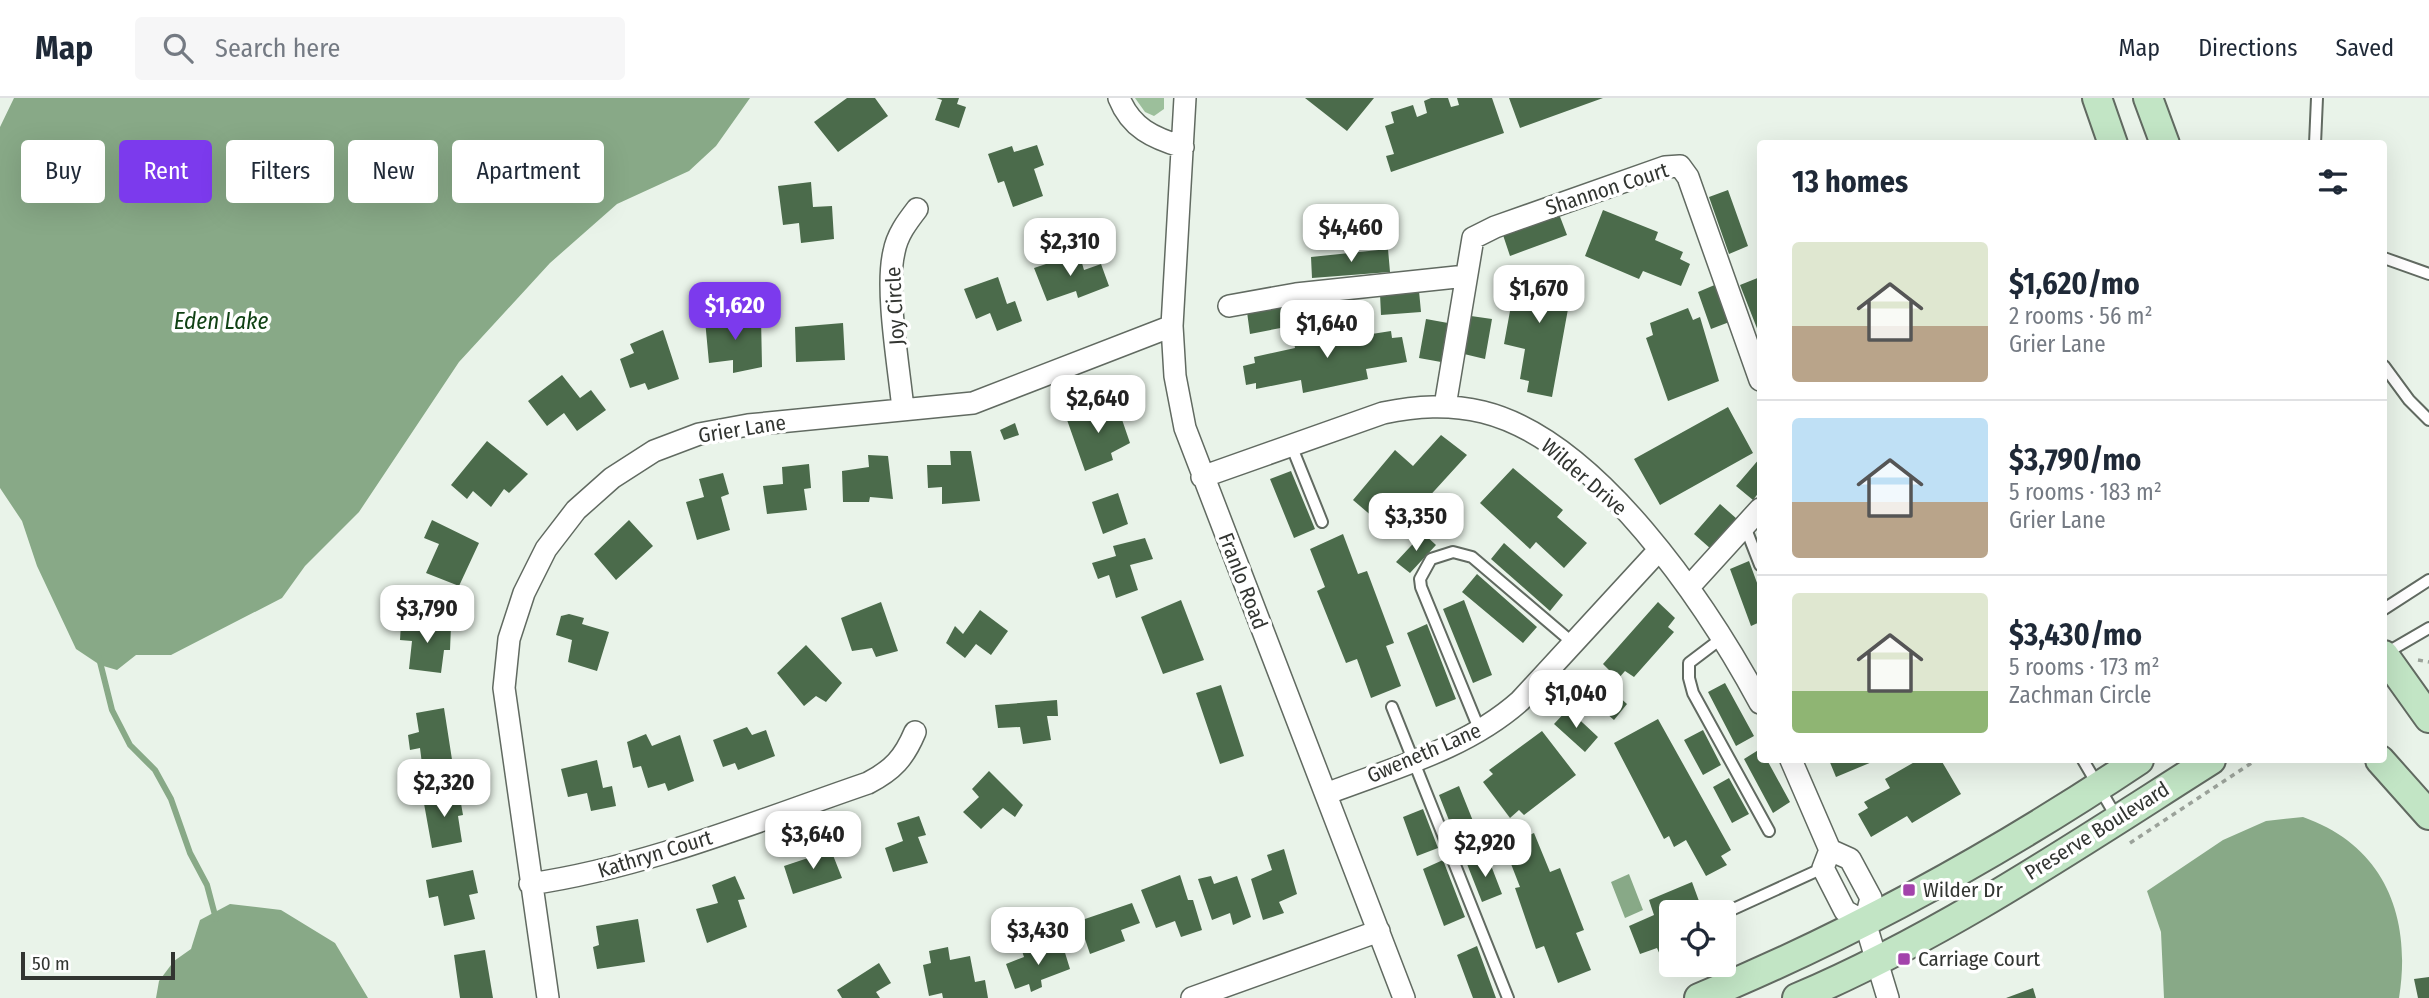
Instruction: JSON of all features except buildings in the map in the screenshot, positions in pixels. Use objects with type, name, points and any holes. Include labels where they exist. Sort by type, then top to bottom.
[{"type":"street","points":[[1119,98],[1132,123],[1157,139],[1183,147]]},
{"type":"street","name":"Franlo Road","points":[[1185,98],[1172,326],[1175,376],[1185,428],[1404,998]]},
{"type":"street","points":[[2097,98],[2112,140]]},
{"type":"street","points":[[2148,98],[2164,140]]},
{"type":"street","name":"Shannon Court","points":[[1445,406],[1474,239],[1495,227],[1665,167],[1680,166],[1688,177],[1757,372]]},
{"type":"street","name":"Joy Circle","points":[[903,409],[891,273],[894,251],[903,228],[917,209]]},
{"type":"street","points":[[1229,306],[1296,294],[1466,276]]},
{"type":"street","name":"Grier Lane","points":[[548,998],[504,688],[509,639],[524,593],[547,550],[576,510],[612,478],[654,452],[699,434],[748,425],[973,403],[1172,326]]},
{"type":"street","name":"Wilder Drive","points":[[1202,477],[1382,413],[1414,407],[1445,406],[1484,412],[1549,442],[1609,495],[1689,587],[1757,698]]},
{"type":"street","points":[[1689,587],[1746,529],[1757,513]]},
{"type":"street","name":"Gweneth Lane","points":[[1326,794],[1461,742],[1480,731],[1520,701],[1659,550]]},
{"type":"street","points":[[2387,659],[2429,718]]},
{"type":"street","name":"Kathryn Court","points":[[530,884],[579,877],[632,863],[868,783],[889,772],[905,755],[915,732]]},
{"type":"street","points":[[1795,763],[1845,911],[1865,922]]},
{"type":"street","name":"Preserve Boulevard","points":[[1699,998],[1920,894],[2134,763]]},
{"type":"street","name":"Preserve Boulevard","points":[[1797,998],[1877,962],[2118,819],[2206,763]]},
{"type":"street","points":[[2383,763],[2429,815]]},
{"type":"street","points":[[1826,859],[1850,859],[1871,898],[1865,922],[1888,998]]},
{"type":"street","points":[[1192,998],[1379,931]]},
{"type":"lane","points":[[2315,140],[2317,98]]},
{"type":"lane","points":[[2387,259],[2429,274]]},
{"type":"lane","points":[[2387,370],[2409,400],[2429,420]]},
{"type":"lane","points":[[1292,445],[1322,522]]},
{"type":"lane","points":[[1746,529],[1757,557]]},
{"type":"lane","points":[[1480,731],[1421,587],[1420,579],[1431,559],[1453,552],[1472,557],[1573,643]]},
{"type":"lane","points":[[2387,607],[2429,580]]},
{"type":"lane","points":[[2387,653],[2429,628]]},
{"type":"lane","points":[[1722,638],[1689,663],[1689,678],[1693,694],[1769,831]]},
{"type":"lane","points":[[1392,707],[1508,998]]},
{"type":"lane","points":[[2085,763],[2118,819]]},
{"type":"lane","points":[[1736,908],[1826,859]]},
{"type":"shaded area","points":[[1135,98],[1164,98],[1164,109],[1154,116],[1145,112]]},
{"type":"water","name":"Eden Lake","points":[[14,98],[750,98],[716,146],[689,171],[617,204],[550,263],[459,362],[359,512],[305,566],[282,598],[171,655],[136,655],[117,670],[100,665],[76,649],[37,566],[22,521],[0,488],[0,127]]},
{"type":"water","points":[[2303,817],[2331,830],[2354,846],[2373,866],[2387,888],[2396,913],[2401,940],[2399,998],[2164,998],[2161,932],[2147,891],[2223,840],[2266,821]]},
{"type":"water","points":[[1629,874],[1643,910],[1625,918],[1611,882]]},
{"type":"water","points":[[230,904],[281,910],[335,943],[368,998],[156,998],[159,981],[174,961],[191,949],[200,920]]},
{"type":"waterway","points":[[99,658],[112,710],[130,745],[155,770],[171,799],[190,853],[207,885],[216,919]]},
{"type":"place","name":"Wilder Dr","points":[[1909,890]]},
{"type":"place","name":"Carriage Court","points":[[1904,959]]}]
